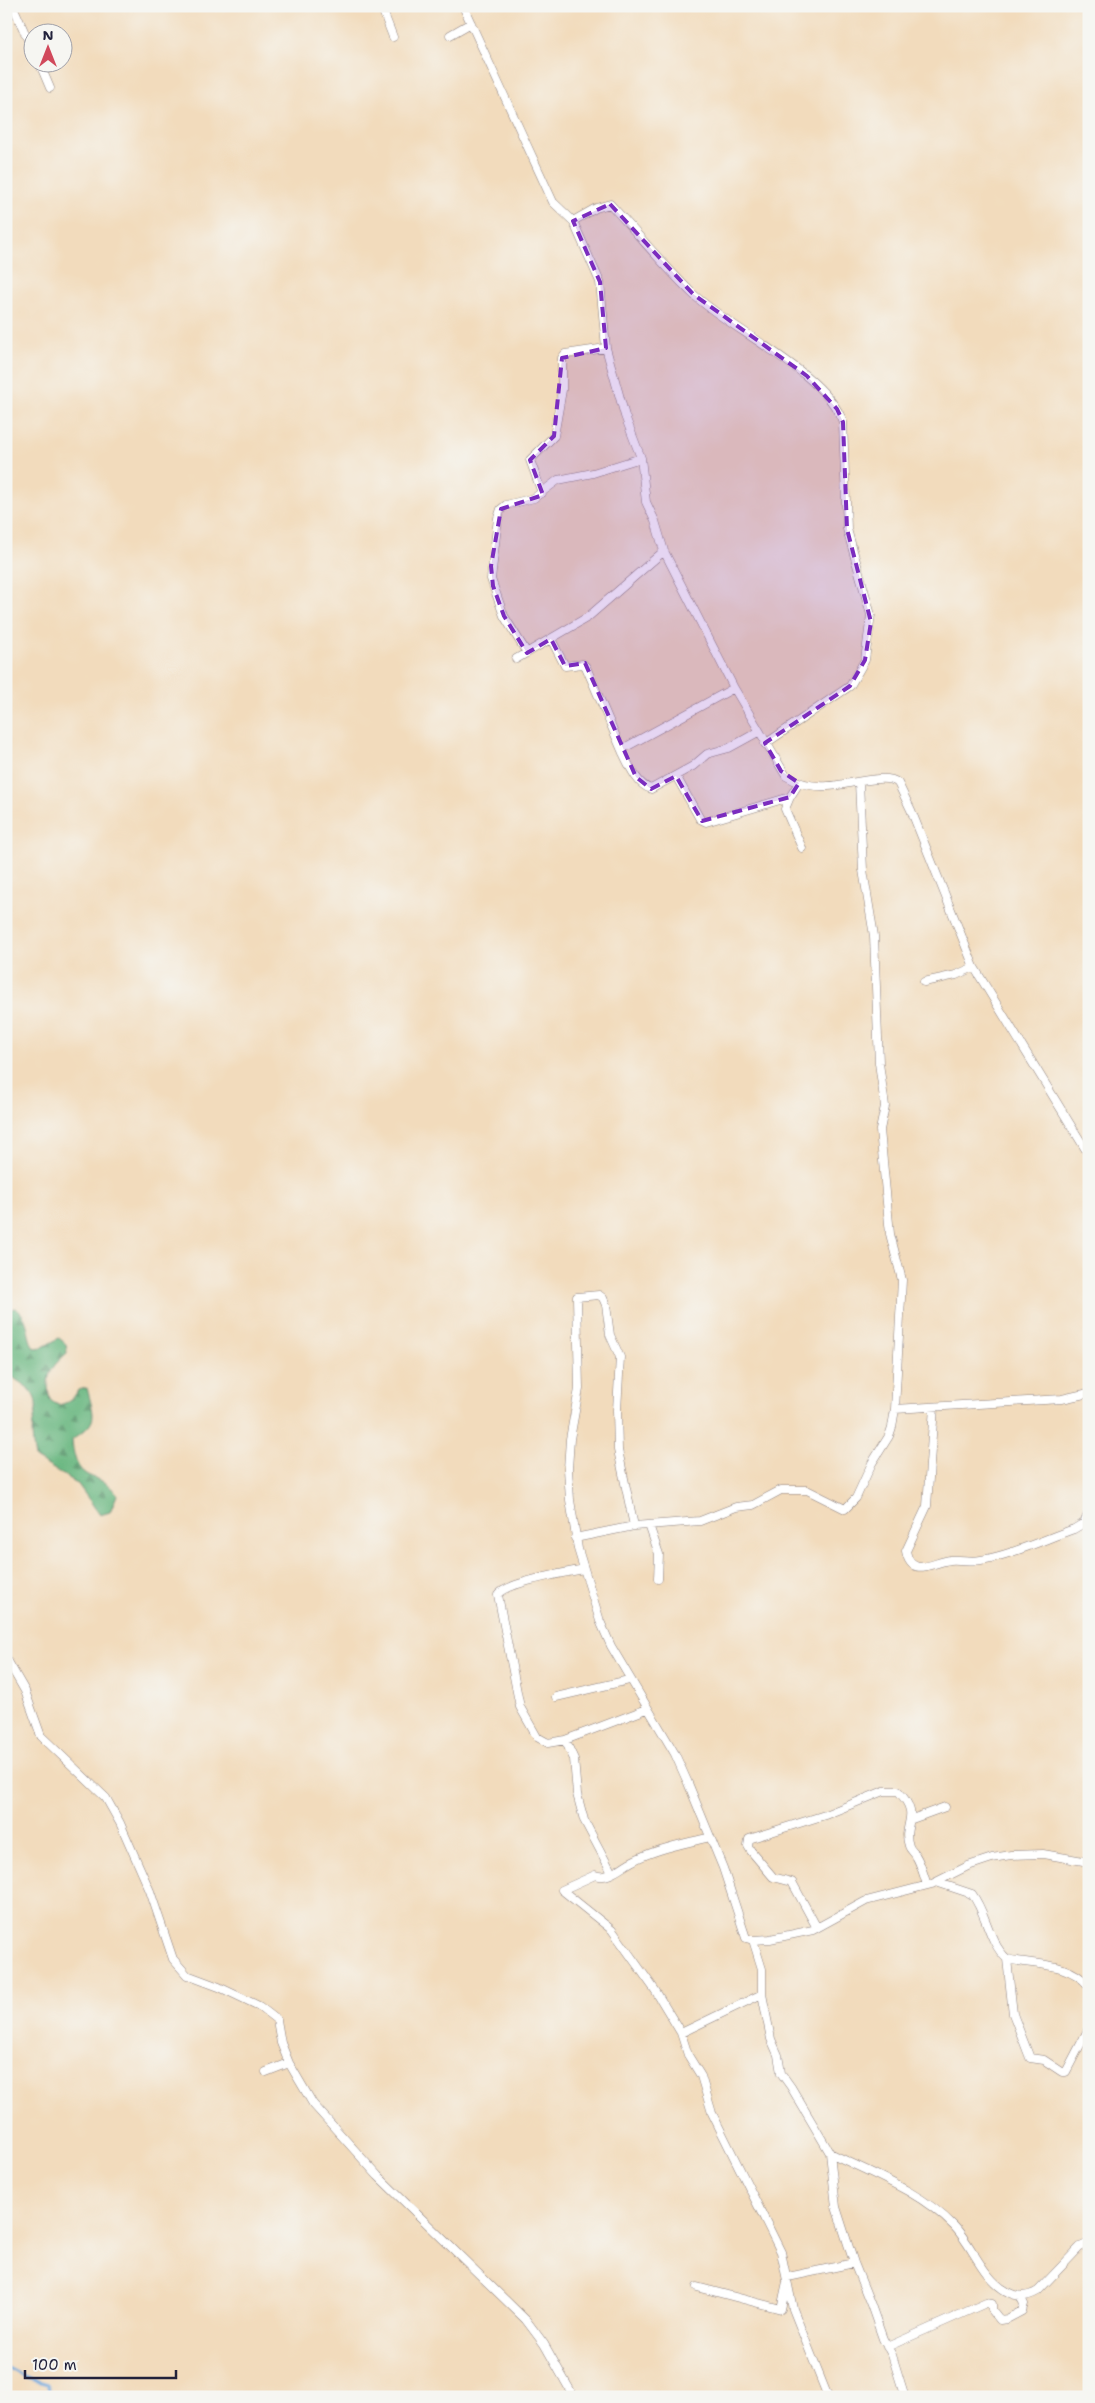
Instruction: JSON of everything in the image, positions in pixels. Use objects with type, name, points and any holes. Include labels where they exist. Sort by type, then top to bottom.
[{"type":"street","points":[[13,6],[22,26]]},
{"type":"street","points":[[380,6],[393,37]]},
{"type":"street","points":[[463,6],[553,202],[573,221],[600,282],[606,348],[625,416],[641,458],[646,502],[656,521],[664,551],[734,688],[781,771],[799,783],[828,786],[885,778],[892,779],[898,783],[911,810],[974,967],[1089,1155]]},
{"type":"street","points":[[450,35],[471,22]]},
{"type":"street","points":[[43,72],[50,88]]},
{"type":"street","points":[[573,221],[596,208],[610,204],[693,294],[807,376],[838,409],[843,422],[846,530],[871,615],[865,660],[850,686],[765,744]]},
{"type":"street","points":[[542,493],[530,460],[554,436],[562,390],[562,358],[565,354],[606,348]]},
{"type":"street","points":[[526,653],[504,616],[493,586],[491,572],[501,509],[506,505],[534,498],[558,480],[593,473],[641,458]]},
{"type":"street","points":[[516,659],[588,617],[664,551]]},
{"type":"street","points":[[551,639],[565,666],[583,664],[586,667],[623,753],[636,777],[648,788],[676,776],[693,766],[707,754],[731,747],[758,732]]},
{"type":"street","points":[[623,753],[624,748],[658,728],[685,716],[734,688]]},
{"type":"street","points":[[676,776],[700,819],[706,822],[790,797]]},
{"type":"street","points":[[575,1538],[634,1526],[712,1518],[736,1507],[753,1506],[781,1490],[807,1490],[844,1508],[856,1498],[872,1463],[889,1436],[895,1409],[902,1280],[890,1234],[880,1140],[880,1127],[885,1106],[878,1063],[874,936],[862,861],[859,782]]},
{"type":"street","points":[[799,783],[785,809],[802,848]]},
{"type":"street","points":[[924,982],[956,975],[974,967]]},
{"type":"street","points":[[634,1526],[618,1450],[620,1357],[610,1335],[606,1305],[598,1295],[587,1295],[577,1298],[579,1389],[570,1439],[568,1469],[575,1538],[600,1622],[629,1680],[675,1754],[723,1868],[746,1938],[753,1940],[770,1939],[817,1928],[866,1901],[927,1885],[968,1866],[1011,1855],[1044,1854],[1089,1862]]},
{"type":"street","points":[[895,1409],[1062,1398],[1089,1393]]},
{"type":"street","points":[[934,1407],[927,1506],[906,1551],[909,1562],[914,1566],[926,1568],[948,1560],[977,1560],[991,1557],[1074,1529],[1084,1523],[1089,1512]]},
{"type":"street","points":[[649,1525],[659,1554],[658,1579]]},
{"type":"street","points":[[584,1568],[539,1578],[502,1590],[498,1595],[520,1707],[537,1737],[548,1743],[564,1740],[647,1709]]},
{"type":"street","points":[[6,1658],[25,1691],[41,1736],[106,1798],[120,1823],[150,1891],[173,1959],[178,1967],[186,1975],[219,1987],[259,2006],[277,2020],[281,2043],[289,2062],[313,2104],[346,2144],[473,2271],[526,2320],[556,2363],[574,2397]]},
{"type":"street","points":[[556,1697],[629,1680]]},
{"type":"street","points":[[564,1740],[574,1759],[577,1794],[584,1820],[612,1874]]},
{"type":"street","points":[[817,1928],[792,1882],[773,1877],[751,1851],[748,1846],[749,1839],[825,1816],[884,1791],[898,1791],[908,1804],[912,1819],[908,1829],[909,1847],[916,1856],[927,1885]]},
{"type":"street","points":[[912,1819],[944,1807]]},
{"type":"street","points":[[710,1837],[632,1861],[612,1874],[600,1877],[595,1875],[563,1889],[562,1892],[612,1930],[660,1997],[681,2033],[688,2055],[701,2076],[712,2113],[781,2252],[788,2277],[793,2309],[828,2397]]},
{"type":"street","points":[[936,1882],[972,1894],[980,1908],[994,1943],[1007,1960],[1013,2014],[1030,2058],[1046,2061],[1062,2072],[1066,2072],[1089,2028]]},
{"type":"street","points":[[753,1940],[762,1969],[762,1994],[771,2039],[778,2055],[781,2073],[792,2087],[830,2153],[836,2207],[854,2263],[886,2347],[892,2355],[905,2397]]},
{"type":"street","points":[[1007,1960],[1063,1967],[1078,1975],[1089,1986]]},
{"type":"street","points":[[681,2033],[762,1994]]},
{"type":"street","points":[[266,2072],[289,2062]]},
{"type":"street","points":[[830,2153],[893,2182],[936,2210],[956,2228],[993,2282],[1007,2292],[1020,2296],[1031,2295],[1038,2291],[1080,2247],[1089,2243]]},
{"type":"street","points":[[788,2277],[854,2263]]},
{"type":"street","points":[[697,2287],[781,2309],[788,2277]]},
{"type":"street","points":[[886,2347],[986,2303],[992,2304],[992,2310],[1000,2320],[1007,2319],[1022,2311],[1024,2304],[1020,2296]]},
{"type":"highlighted area","points":[[610,204],[693,294],[807,376],[837,409],[843,422],[847,529],[871,622],[865,660],[850,686],[765,743],[781,771],[799,783],[790,797],[702,821],[676,776],[651,789],[636,777],[585,663],[565,666],[551,639],[527,653],[504,616],[493,586],[491,566],[501,509],[543,495],[530,460],[554,436],[562,358],[606,348],[600,282],[573,221]]},
{"type":"green space","points":[[15,1308],[26,1321],[34,1348],[43,1347],[59,1338],[66,1344],[67,1353],[52,1369],[48,1379],[50,1400],[58,1405],[65,1403],[72,1399],[78,1390],[87,1388],[93,1418],[87,1428],[72,1440],[74,1456],[83,1472],[103,1482],[117,1495],[110,1512],[100,1515],[77,1483],[35,1458],[32,1431],[36,1401],[32,1393],[6,1370],[6,1310]]},
{"type":"waterway","points":[[6,2367],[26,2378],[48,2384],[53,2397]]}]
